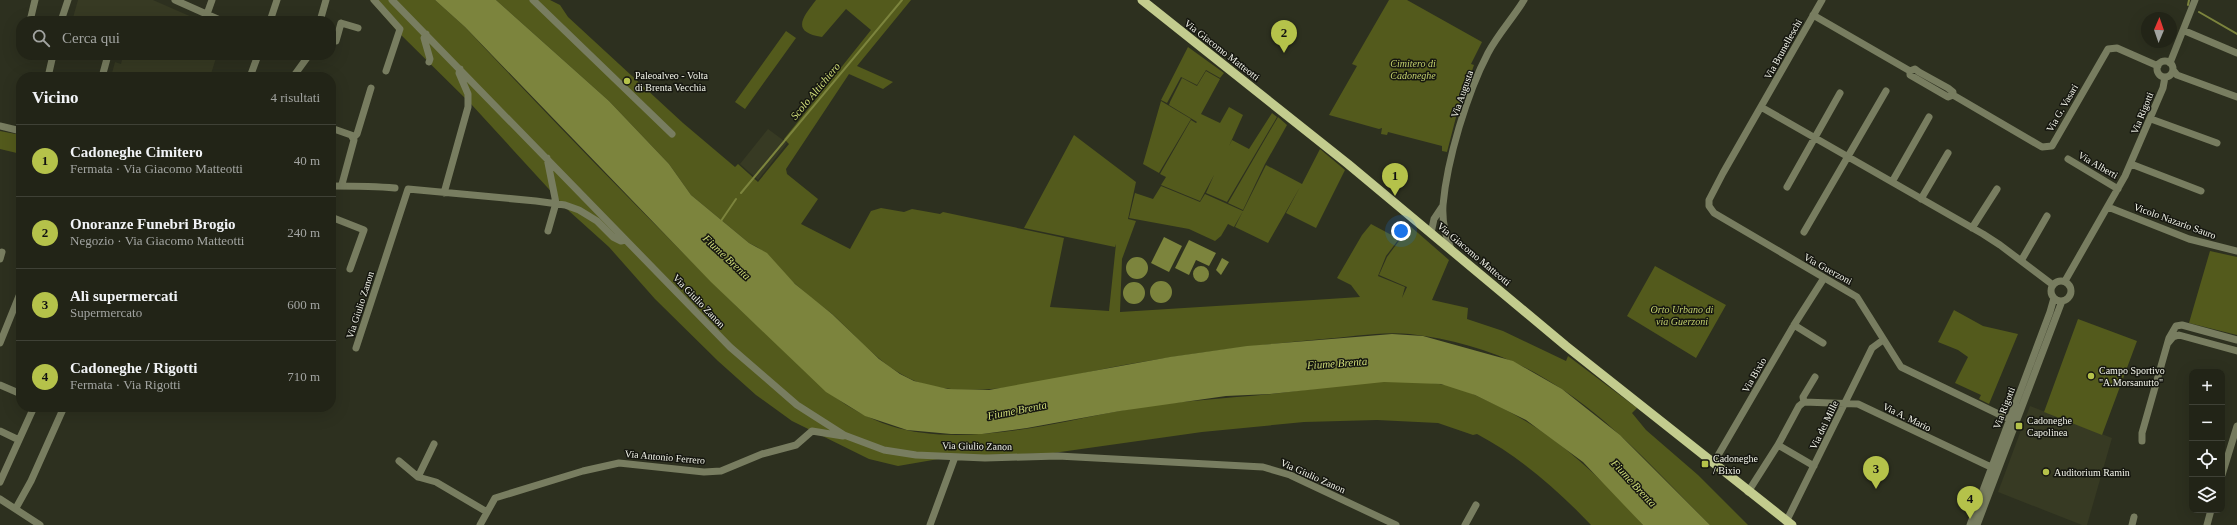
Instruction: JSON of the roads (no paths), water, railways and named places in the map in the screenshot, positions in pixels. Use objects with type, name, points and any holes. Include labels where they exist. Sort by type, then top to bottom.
[{"type":"main road","name":"Via Giacomo Matteotti","points":[[1142,0],[1420,223],[1566,346],[1748,492],[1789,523]]},
{"type":"street","points":[[31,16],[35,0]]},
{"type":"street","points":[[63,16],[68,0]]},
{"type":"street","points":[[175,0],[211,16]]},
{"type":"street","points":[[207,14],[212,0]]},
{"type":"street","points":[[272,16],[277,0]]},
{"type":"street","points":[[321,16],[326,0]]},
{"type":"street","points":[[374,0],[400,29],[386,71]]},
{"type":"street","name":"Via Giulio Zanon","points":[[392,0],[760,375],[797,405],[844,435],[866,445],[889,451],[955,457],[985,458],[1058,456],[1263,467],[1290,475],[1396,525]]},
{"type":"street","points":[[533,0],[672,134]]},
{"type":"street","name":"Via Augusta","points":[[1451,250],[1443,224],[1443,205],[1452,157],[1476,80],[1489,52],[1524,0]]},
{"type":"street","name":"Via Brunelleschi","points":[[1761,107],[1822,0]]},
{"type":"street","points":[[2195,0],[2185,31],[2172,67],[2169,76],[2164,77],[2159,74],[2158,66],[2164,62],[2172,67],[2178,75],[2237,97]]},
{"type":"street","name":"Via G. Vasari","points":[[1813,15],[1910,71],[1910,75],[1921,82],[1948,97],[1953,95],[2042,147],[2047,148],[2052,146],[2110,48],[2117,48],[2158,66]]},
{"type":"street","points":[[336,34],[341,23],[358,28]]},
{"type":"street","points":[[2185,31],[2237,53]]},
{"type":"street","points":[[426,34],[424,38],[430,59],[429,62]]},
{"type":"street","points":[[49,72],[52,60]]},
{"type":"street","points":[[103,72],[107,60]]},
{"type":"street","points":[[252,72],[256,60]]},
{"type":"street","points":[[297,72],[305,60]]},
{"type":"street","name":"Via Giulio Zanon","points":[[444,193],[468,107],[468,94],[459,73],[460,69]]},
{"type":"street","name":"Via Rigotti","points":[[2012,421],[2062,300],[2067,298],[2070,293],[2069,285],[2065,281],[2131,164],[2163,88],[2164,77]]},
{"type":"street","points":[[342,184],[354,136],[357,134],[371,88]]},
{"type":"street","points":[[1804,232],[1886,91]]},
{"type":"street","points":[[1787,187],[1840,93]]},
{"type":"street","points":[[1761,107],[1972,228],[2021,260],[2053,285],[2056,282],[2065,281]]},
{"type":"street","name":"Via Guerzoni","points":[[1761,107],[1709,200],[1708,206],[1714,213],[1857,297],[1863,303],[1882,340],[1901,367],[2012,421]]},
{"type":"street","points":[[1892,182],[1929,117]]},
{"type":"street","points":[[2151,119],[2217,144]]},
{"type":"street","points":[[0,126],[16,130]]},
{"type":"street","points":[[336,130],[354,136]]},
{"type":"street","points":[[1922,199],[1948,153]]},
{"type":"street","points":[[547,158],[556,203],[548,231]]},
{"type":"street","name":"Via Alberti","points":[[2068,160],[2118,189]]},
{"type":"street","points":[[2131,164],[2201,191]]},
{"type":"street","points":[[336,185],[342,184],[346,186],[395,188]]},
{"type":"street","name":"Via Giulio Zanon","points":[[356,348],[407,191],[410,189],[556,203],[578,210],[596,220],[613,237],[621,241],[626,240]]},
{"type":"street","points":[[1972,228],[1997,189]]},
{"type":"street","name":"Via Augusta","points":[[1431,233],[1434,220],[1443,205]]},
{"type":"street","name":"Vicolo Nazario Sauro","points":[[2108,207],[2189,239],[2237,251]]},
{"type":"street","points":[[2021,260],[2047,216]]},
{"type":"street","points":[[336,219],[364,230],[350,269]]},
{"type":"street","points":[[1420,223],[1434,220]]},
{"type":"street","points":[[1431,233],[1443,224]]},
{"type":"street","name":"Via Bixio","points":[[1713,464],[1824,278]]},
{"type":"street","name":"Via Rigotti","points":[[1970,525],[1994,469],[2050,312],[2054,298],[2051,291],[2053,285]]},
{"type":"street","points":[[2054,298],[2062,300]]},
{"type":"street","points":[[0,343],[16,303]]},
{"type":"street","points":[[2142,441],[2142,433],[2171,332],[2176,326],[2182,325],[2237,340]]},
{"type":"street","points":[[1794,326],[1823,343]]},
{"type":"street","points":[[2168,343],[2173,337],[2179,336],[2237,351]]},
{"type":"street","name":"Via dei Mille","points":[[1789,523],[1814,466],[1872,348],[1882,340]]},
{"type":"street","points":[[1748,492],[1778,446],[1799,406],[1804,402],[1803,397],[1815,377]]},
{"type":"street","points":[[0,385],[16,392]]},
{"type":"street","name":"Via A. Mario","points":[[1804,402],[1858,404],[1994,469]]},
{"type":"street","points":[[0,482],[32,412]]},
{"type":"street","points":[[16,508],[31,481],[62,412]]},
{"type":"street","points":[[2225,465],[2237,426]]},
{"type":"street","points":[[0,431],[19,440]]},
{"type":"street","name":"Via Antonio Ferrero","points":[[480,525],[495,498],[501,495],[608,465],[631,463],[704,472],[721,471],[762,454],[796,445],[812,431],[819,431],[839,437],[844,435]]},
{"type":"street","points":[[418,477],[434,444]]},
{"type":"street","points":[[1778,446],[1814,466]]},
{"type":"street","points":[[930,525],[955,457]]},
{"type":"street","points":[[399,461],[418,477],[436,482],[487,512]]},
{"type":"street","name":"Via Rigotti","points":[[1977,525],[1994,469]]},
{"type":"street","points":[[0,499],[40,525]]},
{"type":"street","points":[[1465,525],[1476,505]]},
{"type":"street","points":[[2207,525],[2210,513]]},
{"type":"street","points":[[2132,525],[2134,517]]},
{"type":"water","name":"Fiume Brenta","points":[[435,0],[496,0],[609,101],[669,164],[691,195],[749,243],[767,253],[795,284],[832,314],[879,359],[900,374],[914,381],[948,389],[989,390],[1170,357],[1247,346],[1392,334],[1423,336],[1513,361],[1562,389],[1620,435],[1710,525],[1643,525],[1583,462],[1526,420],[1475,395],[1441,384],[1384,382],[1270,394],[1226,396],[1120,411],[1027,428],[982,434],[951,434],[907,430],[865,416],[826,392],[711,282],[465,27]]},
{"type":"water","points":[[1164,237],[1182,246],[1169,272],[1151,263]]},
{"type":"water","points":[[1189,240],[1216,253],[1209,266],[1196,260],[1189,275],[1175,268]]},
{"type":"water","points":[[1137,257],[1145,260],[1148,268],[1145,276],[1137,279],[1129,276],[1126,268],[1129,260]]},
{"type":"water","points":[[1222,258],[1229,262],[1221,275],[1216,270]]},
{"type":"water","points":[[1198,266],[1204,266],[1209,271],[1207,280],[1204,282],[1198,282],[1193,277],[1193,271]]},
{"type":"water","points":[[1161,281],[1169,284],[1172,292],[1169,300],[1161,303],[1153,300],[1150,292],[1153,284]]},
{"type":"water","points":[[1134,282],[1142,285],[1145,293],[1142,301],[1134,304],[1126,301],[1123,293],[1126,285]]},
{"type":"waterway","name":"Scolo Altichiero","points":[[741,193],[902,0]]},
{"type":"waterway","points":[[2188,5],[2189,0]]},
{"type":"waterway","points":[[2199,12],[2237,34]]},
{"type":"waterway","name":"Scolo Altichiero","points":[[721,221],[736,199]]},
{"type":"place","name":"Onoranze Funebri Brogio","points":[[1284,53]]},
{"type":"place","name":"Paleoalveo - Volta di Brenta Vecchia","points":[[627,81]]},
{"type":"place","name":"Cadoneghe Cimitero","points":[[1395,196]]},
{"type":"place","name":"Campo Sportivo \"A.Morsanutto\"","points":[[2091,376]]},
{"type":"place","name":"Cadoneghe Capolinea","points":[[2019,426]]},
{"type":"place","name":"Cadoneghe / Bixio","points":[[1705,464]]},
{"type":"place","name":"Auditorium Ramin","points":[[2046,472]]},
{"type":"place","name":"Alì supermercati","points":[[1876,489]]},
{"type":"place","name":"Cadoneghe / Rigotti","points":[[1970,519]]},
{"type":"park label","name":"Cimitero di Cadoneghe","points":[[1413,68]]},
{"type":"park label","name":"Orto Urbano di via Guerzoni","points":[[1682,314]]}]
